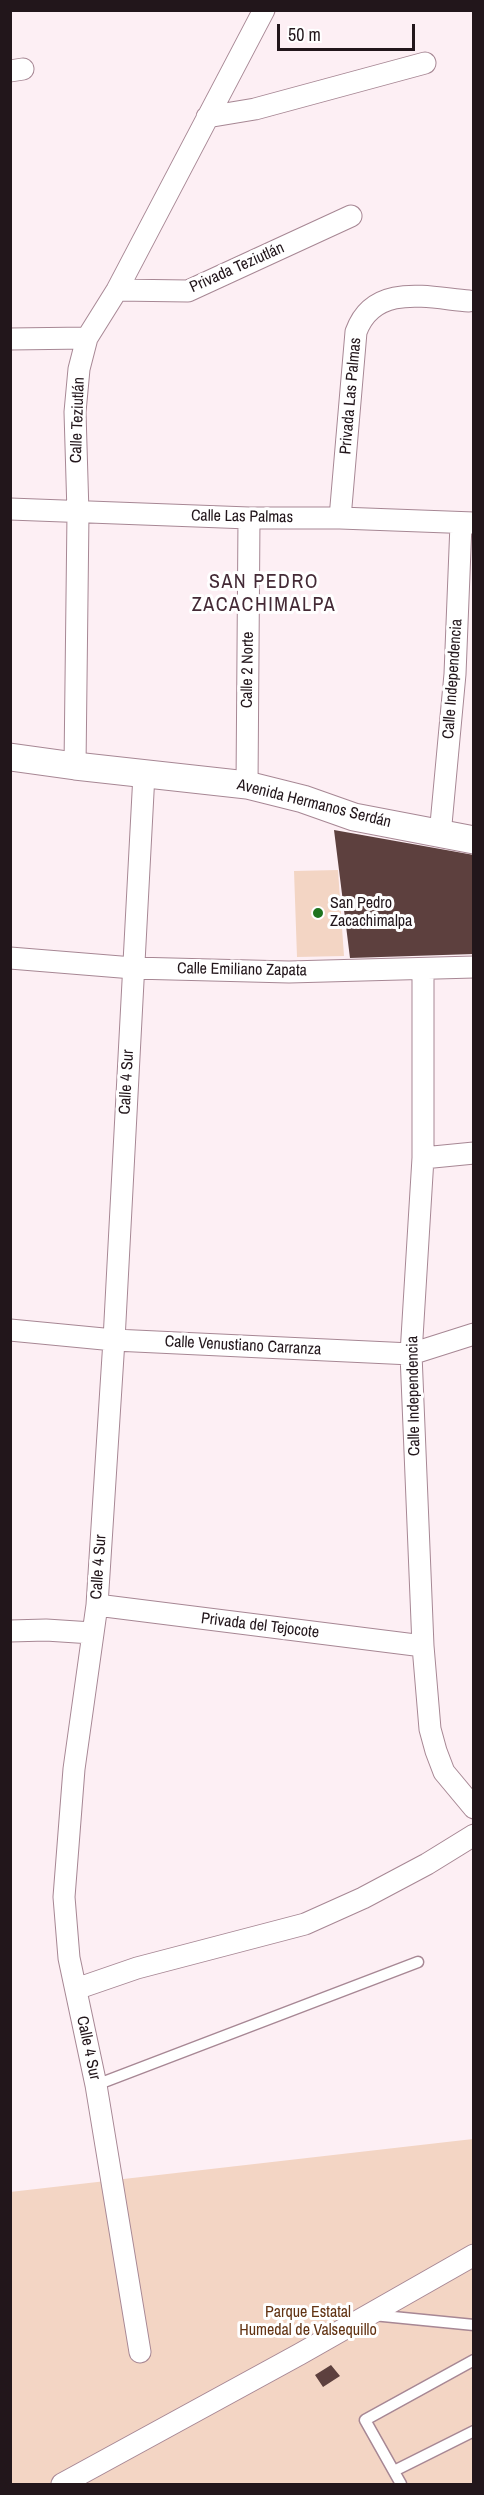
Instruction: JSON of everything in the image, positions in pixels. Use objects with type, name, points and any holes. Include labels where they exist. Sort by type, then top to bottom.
[{"type":"street","name":"Calle Teziutlán","points":[[75,766],[78,513],[75,412],[79,369],[87,338],[117,290],[264,10]]},
{"type":"street","points":[[207,117],[255,109],[425,63]]},
{"type":"street","name":"Privada Teziutlán","points":[[117,290],[188,291],[351,216]]},
{"type":"street","name":"Privada Las Palmas","points":[[340,518],[356,332],[360,322],[375,306],[395,296],[470,301]]},
{"type":"street","points":[[10,339],[87,338]]},
{"type":"street","name":"Calle Las Palmas","points":[[10,509],[78,513],[467,523]]},
{"type":"street","name":"Calle 2 Norte","points":[[247,784],[249,518]]},
{"type":"street","name":"Calle Independencia","points":[[440,835],[467,523]]},
{"type":"street","name":"Avenida Hermanos Serdán","points":[[10,757],[247,784],[303,799],[354,817],[474,840]]},
{"type":"street","name":"Calle 4 Sur","points":[[140,2352],[96,2085],[66,1930],[64,1873],[74,1769],[97,1605],[114,1340],[144,774]]},
{"type":"street","name":"Calle Emiliano Zapata","points":[[10,958],[132,968],[289,972],[474,967]]},
{"type":"street","name":"Calle Independencia","points":[[423,970],[423,1158],[411,1354],[423,1646],[430,1729],[436,1751],[444,1772],[474,1808]]},
{"type":"street","points":[[423,1158],[474,1153]]},
{"type":"street","name":"Calle Venustiano Carranza","points":[[10,1330],[114,1340],[411,1354],[474,1334]]},
{"type":"street","name":"Privada del Tejocote","points":[[97,1605],[423,1646]]},
{"type":"street","points":[[10,1631],[46,1630],[92,1633]]},
{"type":"street","points":[[76,1989],[137,1968],[305,1924],[363,1898],[427,1864],[474,1835]]},
{"type":"street","points":[[62,2484],[474,2255]]},
{"type":"lane","points":[[96,2085],[418,1962]]},
{"type":"lane","points":[[370,2314],[474,2325]]},
{"type":"lane","points":[[401,2484],[365,2420],[474,2360]]},
{"type":"lane","points":[[394,2470],[474,2431]]},
{"type":"green space","name":"San Pedro Zacachimalpa","points":[[338,870],[344,956],[297,957],[294,871]]},
{"type":"green space","name":"Parque Estatal Humedal de Valsequillo","points":[[473,2139],[473,2484],[11,2484],[10,2192]]},
{"type":"building","points":[[334,830],[474,855],[474,954],[350,958]]},
{"type":"building","points":[[331,2365],[340,2376],[323,2387],[315,2375]]},
{"type":"place","name":"San Pedro Zacachimalpa","points":[[318,913]]},
{"type":"district","name":"SAN PEDRO ZACACHIMALPA","points":[[264,594]]}]
